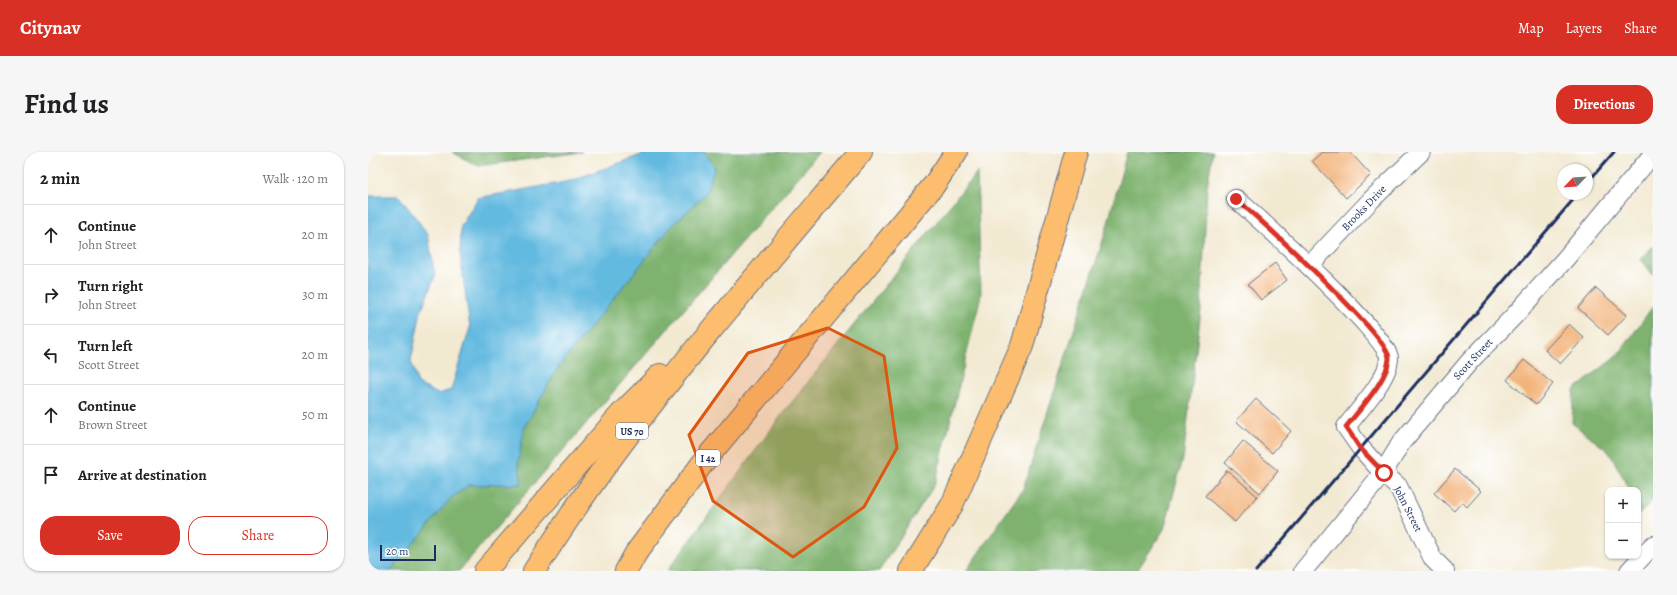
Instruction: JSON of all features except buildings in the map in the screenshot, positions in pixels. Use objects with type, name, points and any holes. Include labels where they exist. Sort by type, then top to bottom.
[{"type":"highway","name":"US 70","points":[[534,571],[609,461],[661,393],[739,297],[861,152]]},
{"type":"highway","name":"I 42","points":[[626,571],[636,553],[706,460],[934,185],[956,152]]},
{"type":"highway","points":[[911,571],[952,505],[1022,346],[1076,152]]},
{"type":"highway","points":[[484,571],[621,414],[739,297]]},
{"type":"street","name":"Brooks Drive","points":[[1309,266],[1371,200],[1421,152]]},
{"type":"street","name":"Scott Street","points":[[1303,571],[1384,473],[1406,437],[1470,361],[1514,316],[1561,263],[1653,154]]},
{"type":"street","points":[[1236,199],[1309,266]]},
{"type":"street","name":"John Street","points":[[1309,266],[1346,302],[1386,347],[1388,352],[1388,367],[1383,377],[1346,427],[1360,448],[1398,486],[1433,559],[1445,571]]},
{"type":"street","points":[[1629,571],[1653,545]]},
{"type":"highlighted area","points":[[828,328],[884,356],[897,448],[864,507],[793,557],[713,501],[689,435],[748,353]]},
{"type":"green space","points":[[452,152],[582,152],[478,166]]},
{"type":"green space","points":[[672,152],[820,152],[459,571],[368,571]]},
{"type":"green space","points":[[1127,152],[1213,152],[1207,187],[1201,310],[1183,459],[1164,529],[1137,571],[966,571],[1023,489],[1105,234]]},
{"type":"green space","points":[[977,172],[981,295],[935,484],[879,571],[667,571],[783,413]]},
{"type":"green space","points":[[1653,246],[1653,275],[1641,259]]},
{"type":"green space","points":[[1653,306],[1653,500],[1641,513],[1641,487],[1628,487],[1609,452],[1572,423],[1574,390],[1619,354]]},
{"type":"water","points":[[649,152],[703,152],[715,167],[705,194],[671,227],[557,369],[524,428],[518,463],[522,484],[469,485],[451,498],[391,571],[368,571],[368,196],[399,196],[428,234],[435,276],[421,311],[411,361],[418,384],[438,394],[451,390],[470,328],[460,253],[461,226],[478,198],[570,181]]},
{"type":"railway","points":[[1593,176],[1614,152]]},
{"type":"railway","points":[[1256,571],[1573,200]]},
{"type":"route","points":[[1236,199],[1253,213],[1353,309],[1386,347],[1389,357],[1388,367],[1383,377],[1346,427],[1360,448],[1384,473]]}]
